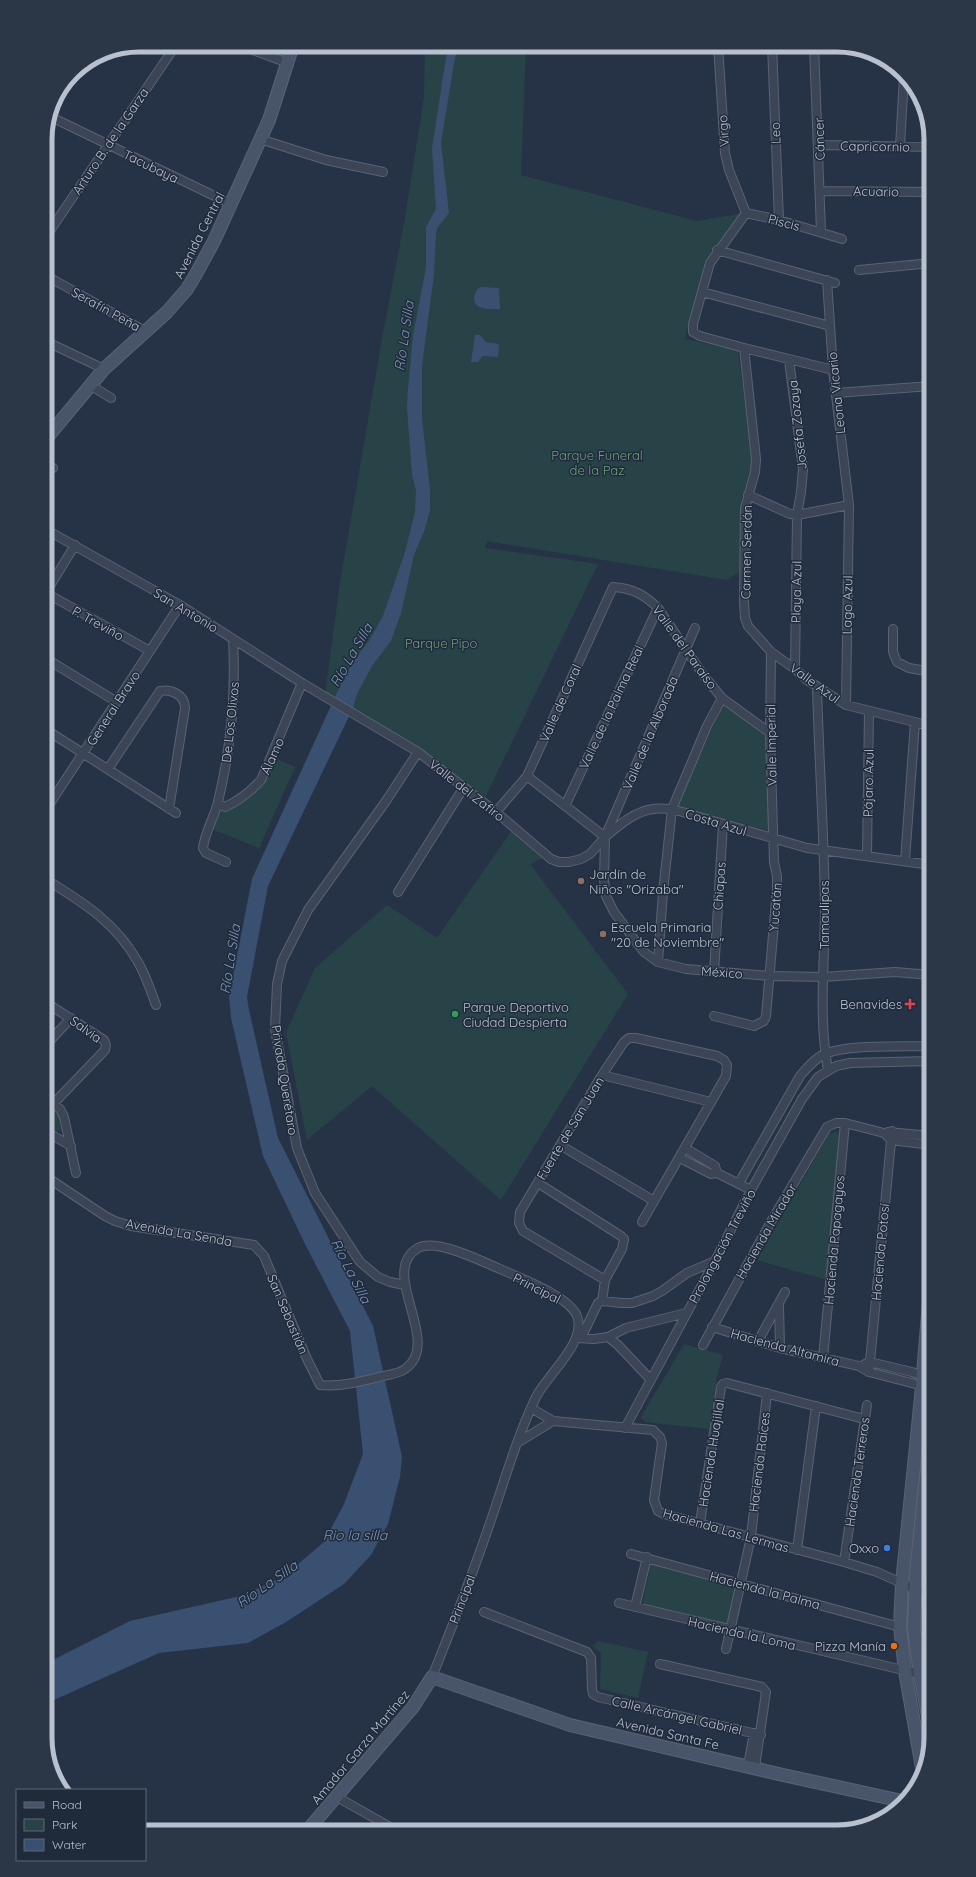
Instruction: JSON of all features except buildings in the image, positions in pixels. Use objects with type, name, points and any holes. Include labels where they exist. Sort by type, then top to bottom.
[{"type":"street","name":"Arturo B. de la Garza","points":[[52,228],[171,52]]},
{"type":"street","points":[[258,52],[288,63]]},
{"type":"street","name":"Avenida Central","points":[[52,432],[104,369],[167,312],[187,289],[204,260],[269,120],[291,52]]},
{"type":"street","name":"Virgo","points":[[718,52],[725,153],[729,170],[746,213]]},
{"type":"street","name":"Leo","points":[[772,52],[779,220]]},
{"type":"street","name":"Cáncer","points":[[814,52],[819,145],[821,232]]},
{"type":"street","points":[[900,146],[904,84]]},
{"type":"street","name":"Tacubaya","points":[[55,119],[231,204]]},
{"type":"street","points":[[260,139],[326,160],[384,172]]},
{"type":"street","name":"Capricornio","points":[[819,145],[924,147]]},
{"type":"street","name":"Acuario","points":[[820,190],[924,192]]},
{"type":"street","points":[[746,213],[717,250],[708,268],[692,324],[693,332],[700,336],[744,348],[833,370]]},
{"type":"street","name":"Piscis","points":[[746,213],[779,220],[842,239]]},
{"type":"street","name":"Leona Vicario","points":[[717,250],[831,282],[830,326],[833,370],[849,505]]},
{"type":"street","points":[[859,270],[924,264]]},
{"type":"street","name":"Serafín Peña","points":[[52,279],[145,331]]},
{"type":"street","points":[[702,292],[830,326]]},
{"type":"street","points":[[52,344],[104,369]]},
{"type":"street","name":"Carmen Serdán","points":[[744,348],[756,459],[755,472],[745,508],[745,618],[751,630],[772,652]]},
{"type":"street","name":"Josefa Zozaya","points":[[789,360],[803,470],[797,515]]},
{"type":"street","points":[[90,386],[111,398]]},
{"type":"street","points":[[836,394],[924,387]]},
{"type":"street","points":[[748,495],[786,513],[797,515],[849,505]]},
{"type":"street","name":"Lago Azul","points":[[846,705],[849,505]]},
{"type":"street","name":"Playa Azul","points":[[796,668],[797,515]]},
{"type":"street","name":"San Antonio","points":[[52,533],[180,605],[302,683],[325,695]]},
{"type":"street","points":[[52,584],[75,545]]},
{"type":"street","name":"Valle del Paraíso","points":[[613,587],[622,588],[642,595],[658,608],[704,676],[722,698],[770,733]]},
{"type":"street","name":"Valle de Coral","points":[[496,812],[527,776],[613,587]]},
{"type":"street","name":"P. Treviño","points":[[52,597],[150,651]]},
{"type":"street","name":"General Bravo","points":[[52,800],[118,702],[180,605]]},
{"type":"street","name":"Valle de la Palma Real","points":[[565,806],[658,608]]},
{"type":"street","name":"Valle de la Alborada","points":[[605,837],[695,628]]},
{"type":"street","points":[[893,630],[893,652],[897,662],[909,668],[924,671]]},
{"type":"street","name":"De Los Olivos","points":[[226,862],[206,853],[203,848],[218,804],[233,718],[235,667],[233,639]]},
{"type":"street","name":"Valle Azul","points":[[772,652],[796,668],[807,680],[846,705],[924,724]]},
{"type":"street","name":"Valle Imperial","points":[[772,652],[770,733],[773,839]]},
{"type":"street","points":[[52,662],[118,702]]},
{"type":"street","name":"Álamo","points":[[218,804],[225,807],[233,804],[254,788],[261,780],[302,683]]},
{"type":"street","name":"Tamaulipas","points":[[817,687],[825,906],[823,978]]},
{"type":"street","points":[[52,733],[84,752],[108,769],[172,811],[185,708],[183,698],[171,691],[160,691],[108,769]]},
{"type":"street","name":"Valle del Zafiro","points":[[325,695],[418,752],[496,812],[551,859],[559,862],[569,862],[581,859],[590,854],[605,837]]},
{"type":"street","points":[[658,962],[663,892],[672,809],[704,732],[722,698]]},
{"type":"street","name":"Pájaro Azul","points":[[867,856],[869,711]]},
{"type":"street","points":[[905,861],[915,722]]},
{"type":"street","name":"Privada Querétaro","points":[[405,1285],[390,1282],[378,1277],[360,1262],[315,1192],[297,1148],[275,1029],[277,984],[282,960],[308,910],[386,801],[418,752]]},
{"type":"street","points":[[527,776],[605,837]]},
{"type":"street","points":[[398,892],[464,787]]},
{"type":"street","name":"Costa Azul","points":[[605,837],[638,814],[653,809],[672,809],[823,852],[924,864]]},
{"type":"street","name":"Chiapas","points":[[714,972],[724,824]]},
{"type":"street","name":"México","points":[[605,837],[604,880],[606,896],[614,912],[644,952],[658,962],[686,969],[770,976],[823,978],[895,972],[924,974]]},
{"type":"street","name":"Yucatán","points":[[714,1016],[754,1026],[759,1025],[764,1021],[766,1016],[777,889],[773,839]]},
{"type":"street","points":[[590,854],[604,863]]},
{"type":"street","points":[[52,883],[79,900],[108,922],[138,963],[156,1005]]},
{"type":"street","points":[[823,978],[825,1054],[828,1070]]},
{"type":"street","name":"Salvia","points":[[52,1006],[104,1040],[106,1045],[105,1050],[54,1103]]},
{"type":"street","points":[[52,1038],[71,1018]]},
{"type":"street","name":"Fuerte de San Juan","points":[[605,1280],[523,1231],[519,1223],[520,1212],[602,1075],[624,1042],[629,1038],[636,1038],[717,1056],[724,1060],[727,1065],[726,1076],[711,1102]]},
{"type":"street","name":"Prolongación Treviño","points":[[739,1183],[800,1076],[810,1065],[825,1054],[850,1049],[924,1046]]},
{"type":"street","name":"Prolongación Treviño","points":[[625,1428],[650,1379],[715,1261],[751,1190],[802,1099],[818,1077],[836,1066],[850,1063],[924,1061]]},
{"type":"street","points":[[602,1075],[711,1102],[686,1148],[642,1222]]},
{"type":"street","points":[[54,1103],[60,1109],[64,1117],[76,1173]]},
{"type":"street","points":[[845,1123],[888,1132],[924,1135]]},
{"type":"street","name":"Hacienda Mirador","points":[[703,1345],[824,1131],[832,1124],[845,1123]]},
{"type":"street","name":"Hacienda Papagayos","points":[[823,1358],[845,1123]]},
{"type":"street","name":"Hacienda Potosí","points":[[869,1372],[891,1140],[888,1132]]},
{"type":"street","points":[[52,1135],[71,1146]]},
{"type":"street","points":[[891,1140],[924,1144]]},
{"type":"street","points":[[560,1145],[654,1201]]},
{"type":"street","points":[[686,1148],[715,1166],[718,1173]]},
{"type":"street","points":[[680,1158],[710,1174],[718,1173],[751,1190]]},
{"type":"street","name":"Avenida La Senda","points":[[52,1180],[115,1221],[131,1226],[254,1245]]},
{"type":"street","points":[[538,1183],[624,1239],[622,1249],[605,1280],[602,1301]]},
{"type":"street","name":"San Sebastián","points":[[254,1245],[264,1256],[307,1359],[323,1385]]},
{"type":"street","name":"Principal","points":[[323,1385],[355,1383],[405,1370],[415,1358],[418,1342],[417,1328],[405,1285],[405,1266],[411,1254],[419,1248],[427,1245],[443,1247],[513,1275],[563,1300],[572,1308],[577,1316],[580,1327],[579,1338],[540,1389],[531,1408],[517,1443],[480,1553],[432,1677]]},
{"type":"street","points":[[686,1313],[626,1328],[608,1337],[579,1338],[595,1306],[602,1301],[622,1304],[632,1303],[653,1296],[687,1273],[715,1261]]},
{"type":"street","points":[[758,1341],[785,1292]]},
{"type":"street","points":[[779,1305],[780,1348]]},
{"type":"street","name":"Hacienda Altamira","points":[[712,1327],[780,1348],[859,1366],[869,1372],[924,1381]]},
{"type":"street","points":[[608,1337],[618,1345],[650,1379]]},
{"type":"street","points":[[859,1366],[870,1362],[924,1381]]},
{"type":"street","name":"Hacienda Huajillal","points":[[700,1523],[721,1387],[723,1384],[727,1383],[767,1393]]},
{"type":"street","points":[[767,1393],[864,1419]]},
{"type":"street","name":"Hacienda Raíces","points":[[726,1649],[742,1584],[751,1537],[767,1393]]},
{"type":"street","points":[[921,1761],[905,1671],[900,1627],[902,1583],[919,1421],[924,1397]]},
{"type":"street","name":"Hacienda Terreros","points":[[844,1562],[867,1405]]},
{"type":"street","points":[[797,1550],[816,1406]]},
{"type":"street","name":"Hacienda Las Lermas","points":[[531,1408],[554,1421],[653,1430],[660,1437],[662,1443],[654,1500],[658,1511],[664,1514],[844,1562],[877,1572],[915,1589],[924,1591]]},
{"type":"street","points":[[517,1443],[554,1421]]},
{"type":"street","points":[[919,1421],[924,1421]]},
{"type":"street","points":[[924,1518],[915,1589],[916,1641],[924,1695]]},
{"type":"street","name":"Hacienda la Palma","points":[[631,1554],[647,1557],[900,1627]]},
{"type":"street","points":[[635,1607],[647,1557]]},
{"type":"street","name":"Hacienda la Loma","points":[[619,1603],[731,1631],[920,1674]]},
{"type":"street","name":"Calle Arcángel Gabriel","points":[[484,1612],[587,1652],[589,1654],[593,1694],[598,1697],[758,1734]]},
{"type":"street","points":[[916,1641],[924,1642]]},
{"type":"street","points":[[660,1664],[762,1687],[766,1692],[751,1767]]},
{"type":"street","name":"Avenida Santa Fe","points":[[432,1677],[570,1725],[897,1800]]},
{"type":"street","name":"Amador Garza Martínez","points":[[312,1825],[413,1707],[432,1677]]},
{"type":"street","points":[[337,1797],[387,1825]]},
{"type":"green space","points":[[425,52],[526,52],[521,175],[697,221],[739,214],[705,261],[685,339],[738,351],[753,464],[741,500],[742,570],[727,580],[487,541],[485,548],[598,564],[483,802],[409,746],[325,695],[340,583],[383,333],[405,218],[424,97]]},
{"type":"green space","points":[[724,703],[768,739],[769,831],[677,805]]},
{"type":"green space","points":[[272,757],[295,767],[259,848],[209,828],[218,804],[225,807],[254,788]]},
{"type":"green space","name":"Parque Deportivo Ciudad Despierta","points":[[512,830],[542,858],[530,864],[628,994],[501,1200],[372,1086],[307,1140],[286,1033],[315,968],[387,905],[437,938]]},
{"type":"green space","points":[[52,1110],[59,1115],[61,1130],[57,1132],[52,1129]]},
{"type":"green space","points":[[837,1131],[840,1137],[827,1280],[757,1260],[829,1134]]},
{"type":"green space","points":[[684,1344],[723,1355],[717,1376],[709,1429],[645,1422],[641,1417]]},
{"type":"green space","points":[[651,1564],[735,1587],[727,1625],[642,1606]]},
{"type":"green space","points":[[598,1641],[648,1652],[638,1698],[600,1689],[601,1653],[593,1647]]},
{"type":"water","name":"Rio la silla","points":[[447,52],[457,52],[441,143],[449,213],[437,228],[436,233],[434,274],[422,366],[422,419],[430,490],[430,510],[425,529],[414,555],[401,613],[391,641],[372,666],[357,694],[353,708],[268,886],[247,997],[278,1138],[373,1326],[402,1457],[400,1477],[388,1524],[371,1555],[344,1584],[286,1622],[248,1643],[159,1653],[52,1701],[52,1660],[130,1621],[245,1595],[284,1576],[324,1542],[344,1504],[363,1454],[350,1331],[305,1244],[263,1156],[231,1018],[229,997],[252,879],[340,686],[354,660],[369,641],[383,616],[405,552],[415,512],[416,491],[412,474],[407,408],[413,335],[426,268],[426,227],[436,209],[432,148]]},
{"type":"water","points":[[480,287],[499,288],[500,309],[488,309],[477,305],[474,298]]},
{"type":"water","points":[[475,335],[480,335],[486,342],[499,344],[498,357],[483,356],[478,362],[471,362]]},
{"type":"place","name":"Jardín de Niños \"Orizaba\"","points":[[581,881]]},
{"type":"place","name":"Escuela Primaria \"20 de Noviembre\"","points":[[603,934]]},
{"type":"place","name":"Benavides","points":[[910,1004]]},
{"type":"place","name":"Parque Deportivo Ciudad Despierta","points":[[455,1014]]},
{"type":"place","name":"Oxxo","points":[[887,1548]]},
{"type":"place","name":"Pizza Manía","points":[[894,1646]]},
{"type":"water label","name":"Río La Silla","points":[[404,336]]},
{"type":"water label","name":"Río La Silla","points":[[351,655]]},
{"type":"water label","name":"Río La Silla","points":[[230,959]]},
{"type":"water label","name":"Río La Silla","points":[[351,1271]]},
{"type":"water label","name":"Río La Silla","points":[[267,1584]]},
{"type":"park label","name":"Parque Funeral de la Paz","points":[[597,462]]},
{"type":"park label","name":"Parque Pipo","points":[[441,643]]}]
